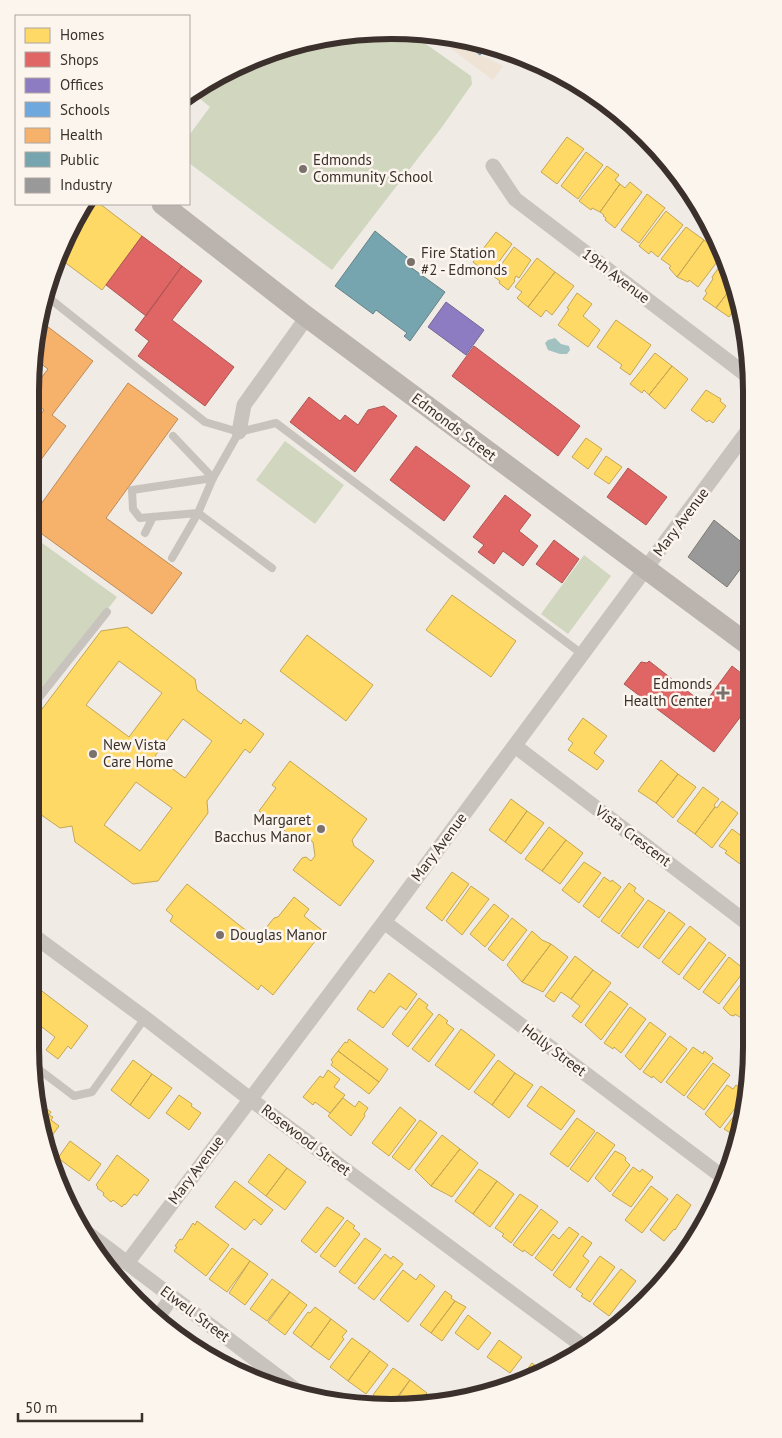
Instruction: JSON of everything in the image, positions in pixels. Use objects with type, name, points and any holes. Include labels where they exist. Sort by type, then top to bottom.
[{"type":"street","name":"19th Avenue","points":[[493,166],[514,199],[742,373]]},
{"type":"street","name":"Edmonds Street","points":[[163,205],[307,317],[518,476],[743,641]]},
{"type":"street","points":[[238,432],[244,405],[307,317]]},
{"type":"street","name":"Mary Avenue","points":[[127,1263],[384,922],[743,437]]},
{"type":"street","name":"Vista Crescent","points":[[515,746],[743,920]]},
{"type":"street","name":"Holly Street","points":[[384,922],[719,1174]]},
{"type":"street","name":"Rosewood Street","points":[[39,940],[580,1344]]},
{"type":"street","name":"Elwell Street","points":[[96,1239],[286,1383]]},
{"type":"street","points":[[161,1313],[172,1297]]},
{"type":"lane","points":[[51,300],[205,422],[238,432],[276,423],[582,654]]},
{"type":"lane","points":[[172,558],[198,513],[213,478],[238,432]]},
{"type":"lane","points":[[173,436],[213,478]]},
{"type":"lane","points":[[213,478],[132,490],[133,509],[140,518],[198,513],[272,568]]},
{"type":"lane","points":[[145,533],[154,517]]},
{"type":"lane","points":[[39,698],[107,612]]},
{"type":"lane","points":[[40,1070],[74,1096],[92,1092],[145,1018]]},
{"type":"green space","name":"Edmonds Community School","points":[[391,39],[421,41],[471,76],[472,84],[442,127],[332,270],[190,164],[190,134],[210,107],[197,97],[235,75],[278,57],[345,42]]},
{"type":"green space","points":[[285,441],[344,485],[315,524],[256,480]]},
{"type":"green space","points":[[39,541],[117,597],[39,697]]},
{"type":"green space","points":[[584,555],[611,576],[568,634],[541,614]]},
{"type":"shaded area","points":[[444,43],[472,49],[480,55],[503,66],[493,80]]},
{"type":"water","points":[[555,338],[561,344],[569,346],[570,350],[567,354],[548,350],[545,343]]},
{"type":"building: Homes","points":[[567,137],[584,149],[557,184],[541,172]]},
{"type":"building: Homes","points":[[586,152],[603,165],[578,199],[561,186]]},
{"type":"building: Homes","points":[[607,166],[619,175],[615,180],[620,184],[600,212],[592,208],[591,210],[579,201]]},
{"type":"building: Homes","points":[[630,182],[642,192],[615,228],[605,220],[606,218],[600,212],[620,184],[625,188]]},
{"type":"building: Homes","points":[[647,194],[665,208],[639,243],[621,230]]},
{"type":"building: Homes","points":[[92,205],[101,205],[142,236],[102,290],[64,262],[75,235]]},
{"type":"building: Homes","points":[[666,211],[683,225],[658,257],[651,251],[649,254],[639,246]]},
{"type":"building: Homes","points":[[686,227],[704,240],[677,277],[669,268],[671,266],[661,259]]},
{"type":"building: Homes","points":[[496,232],[512,244],[489,275],[473,262]]},
{"type":"building: Homes","points":[[704,240],[712,246],[718,261],[698,287],[689,280],[688,282],[677,277]]},
{"type":"building: Homes","points":[[514,247],[531,260],[519,278],[516,276],[515,281],[508,290],[493,276]]},
{"type":"building: Homes","points":[[537,258],[555,272],[528,307],[517,298],[522,292],[515,287]]},
{"type":"building: Homes","points":[[720,266],[729,291],[716,308],[703,299],[707,293],[705,291],[713,279],[712,277]]},
{"type":"building: Homes","points":[[555,272],[574,286],[552,315],[546,310],[541,317],[528,307]]},
{"type":"building: Homes","points":[[729,291],[733,311],[729,317],[716,308]]},
{"type":"building: Homes","points":[[577,293],[592,304],[583,316],[600,330],[588,347],[558,325]]},
{"type":"building: Homes","points":[[616,320],[651,345],[630,375],[620,368],[622,365],[597,347]]},
{"type":"building: Homes","points":[[655,353],[672,366],[649,395],[644,390],[642,393],[630,384]]},
{"type":"building: Homes","points":[[672,366],[688,379],[665,409],[649,395]]},
{"type":"building: Homes","points":[[706,390],[721,399],[720,401],[726,406],[713,423],[709,420],[707,422],[691,410]]},
{"type":"building: Homes","points":[[586,438],[602,449],[588,469],[572,457]]},
{"type":"building: Homes","points":[[606,456],[622,467],[609,484],[594,474]]},
{"type":"building: Homes","points":[[452,595],[516,641],[491,677],[426,630]]},
{"type":"building: Homes","name":"New Vista Care Home","points":[[127,627],[195,679],[197,690],[241,724],[244,719],[264,734],[250,753],[245,749],[207,801],[208,813],[158,881],[133,884],[75,842],[72,826],[60,828],[39,813],[39,713],[101,631]],"holes":[[[119,661],[162,693],[129,737],[86,705]],[[183,719],[212,741],[185,778],[155,756]],[[136,782],[172,808],[140,851],[104,825]]]},
{"type":"building: Homes","points":[[307,635],[373,685],[346,721],[280,671]]},
{"type":"building: Homes","points":[[583,718],[607,736],[594,753],[604,761],[597,770],[568,750],[573,743],[568,739]]},
{"type":"building: Homes","points":[[661,760],[678,774],[656,803],[638,791]]},
{"type":"building: Homes","name":"Margaret Bacchus Manor","points":[[290,761],[367,819],[352,840],[354,846],[374,861],[340,906],[293,870],[302,858],[306,857],[311,861],[315,856],[313,842],[307,838],[305,842],[301,843],[259,811],[276,788],[272,785]]},
{"type":"building: Homes","points":[[678,774],[696,787],[673,818],[656,803]]},
{"type":"building: Homes","points":[[703,787],[719,799],[695,834],[677,821]]},
{"type":"building: Homes","points":[[511,799],[527,811],[505,842],[489,830]]},
{"type":"building: Homes","points":[[722,801],[738,813],[712,848],[695,834],[715,807],[717,808]]},
{"type":"building: Homes","points":[[527,811],[544,823],[521,854],[505,842]]},
{"type":"building: Homes","points":[[549,827],[566,840],[542,871],[525,859]]},
{"type":"building: Homes","points":[[732,829],[743,837],[743,866],[725,853],[727,851],[719,846]]},
{"type":"building: Homes","points":[[566,840],[583,853],[560,884],[542,871]]},
{"type":"building: Homes","points":[[584,862],[601,873],[579,903],[562,890]]},
{"type":"building: Homes","points":[[452,872],[469,884],[442,921],[426,908]]},
{"type":"building: Homes","points":[[604,877],[621,887],[599,918],[583,906]]},
{"type":"building: Homes","points":[[629,883],[636,888],[634,891],[644,899],[619,934],[601,921]]},
{"type":"building: Homes","name":"Douglas Manor","points":[[187,884],[257,939],[294,897],[309,909],[304,916],[323,931],[273,995],[261,985],[258,990],[170,921],[173,916],[166,910]]},
{"type":"building: Homes","points":[[471,886],[489,899],[462,935],[446,921]]},
{"type":"building: Homes","points":[[648,900],[665,911],[638,948],[621,936]]},
{"type":"building: Homes","points":[[494,904],[509,916],[485,947],[470,934]]},
{"type":"building: Homes","points":[[669,912],[685,924],[659,959],[643,947]]},
{"type":"building: Homes","points":[[512,918],[527,930],[503,961],[488,949]]},
{"type":"building: Homes","points":[[690,926],[706,939],[679,975],[662,962]]},
{"type":"building: Homes","points":[[532,931],[542,940],[551,944],[522,982],[507,965]]},
{"type":"building: Homes","points":[[709,942],[726,955],[699,990],[683,978]]},
{"type":"building: Homes","points":[[551,944],[568,957],[543,992],[522,982]]},
{"type":"building: Homes","points":[[575,956],[593,970],[571,999],[561,992],[554,1002],[545,996]]},
{"type":"building: Homes","points":[[729,957],[743,968],[743,973],[719,1004],[703,992]]},
{"type":"building: Homes","points":[[593,970],[611,983],[581,1023],[572,1016],[580,1006],[571,999]]},
{"type":"building: Homes","points":[[389,973],[417,994],[406,1010],[400,1006],[383,1028],[357,1009],[370,990],[374,993]]},
{"type":"building: Homes","points":[[743,981],[743,1015],[741,1018],[735,1014],[734,1016],[730,1015],[723,1008]]},
{"type":"building: Homes","points":[[39,989],[88,1026],[71,1049],[68,1046],[58,1059],[46,1050],[55,1037],[39,1025]]},
{"type":"building: Homes","points":[[610,991],[628,1004],[601,1040],[585,1025]]},
{"type":"building: Homes","points":[[419,998],[428,1005],[426,1008],[433,1014],[408,1047],[392,1034]]},
{"type":"building: Homes","points":[[630,1007],[646,1019],[621,1053],[614,1047],[613,1049],[604,1043]]},
{"type":"building: Homes","points":[[439,1014],[454,1029],[429,1062],[412,1049]]},
{"type":"building: Homes","points":[[650,1022],[666,1034],[640,1070],[625,1056]]},
{"type":"building: Homes","points":[[461,1029],[495,1055],[469,1090],[435,1065]]},
{"type":"building: Homes","points":[[670,1036],[687,1049],[661,1083],[653,1076],[652,1078],[643,1072]]},
{"type":"building: Homes","points":[[349,1039],[388,1069],[379,1082],[338,1051]]},
{"type":"building: Homes","points":[[693,1047],[703,1054],[704,1051],[713,1058],[684,1096],[666,1082]]},
{"type":"building: Homes","points":[[338,1051],[379,1082],[369,1094],[331,1065],[333,1062],[331,1060]]},
{"type":"building: Homes","points":[[133,1060],[152,1074],[130,1105],[111,1090]]},
{"type":"building: Homes","points":[[498,1060],[515,1073],[492,1105],[474,1092]]},
{"type":"building: Homes","points":[[713,1063],[730,1075],[704,1110],[687,1097]]},
{"type":"building: Homes","points":[[328,1070],[340,1079],[334,1087],[345,1095],[330,1113],[315,1102],[313,1105],[303,1097],[320,1076],[323,1078]]},
{"type":"building: Homes","points":[[515,1073],[533,1085],[509,1118],[492,1105]]},
{"type":"building: Homes","points":[[152,1074],[172,1088],[149,1119],[130,1105]]},
{"type":"building: Homes","points":[[727,1085],[733,1089],[736,1085],[740,1088],[738,1105],[720,1128],[705,1114]]},
{"type":"building: Homes","points":[[541,1086],[575,1111],[561,1130],[527,1106]]},
{"type":"building: Homes","points":[[179,1095],[201,1113],[189,1130],[166,1113]]},
{"type":"building: Homes","points":[[343,1098],[355,1107],[359,1101],[368,1108],[364,1114],[365,1116],[351,1136],[328,1116]]},
{"type":"building: Homes","points":[[45,1107],[51,1112],[49,1115],[53,1117],[51,1120],[59,1126],[51,1137]]},
{"type":"building: Homes","points":[[400,1107],[416,1120],[389,1156],[372,1143]]},
{"type":"building: Homes","points":[[737,1112],[732,1134],[724,1129]]},
{"type":"building: Homes","points":[[577,1118],[595,1131],[568,1167],[550,1154]]},
{"type":"building: Homes","points":[[420,1120],[437,1133],[409,1170],[392,1157]]},
{"type":"building: Homes","points":[[597,1132],[615,1145],[588,1182],[570,1169]]},
{"type":"building: Homes","points":[[442,1135],[460,1149],[431,1186],[415,1170]]},
{"type":"building: Homes","points":[[70,1141],[101,1164],[89,1181],[58,1158]]},
{"type":"building: Homes","points":[[460,1149],[478,1163],[452,1197],[431,1186]]},
{"type":"building: Homes","points":[[615,1151],[623,1155],[630,1165],[610,1192],[595,1178]]},
{"type":"building: Homes","points":[[269,1154],[287,1168],[266,1196],[248,1182]]},
{"type":"building: Homes","points":[[117,1155],[149,1180],[137,1196],[134,1194],[122,1207],[113,1200],[111,1202],[96,1185]]},
{"type":"building: Homes","points":[[633,1167],[640,1172],[642,1169],[653,1177],[631,1207],[612,1195]]},
{"type":"building: Homes","points":[[287,1168],[306,1182],[285,1210],[266,1196]]},
{"type":"building: Homes","points":[[479,1169],[497,1181],[473,1214],[455,1201]]},
{"type":"building: Homes","points":[[235,1181],[273,1210],[261,1225],[254,1219],[245,1230],[215,1207]]},
{"type":"building: Homes","points":[[497,1181],[514,1194],[490,1227],[473,1214]]},
{"type":"building: Homes","points":[[651,1186],[668,1199],[642,1233],[625,1220]]},
{"type":"building: Homes","points":[[520,1194],[538,1206],[511,1243],[502,1236],[504,1234],[495,1228]]},
{"type":"building: Homes","points":[[677,1194],[691,1205],[675,1230],[664,1241],[650,1230]]},
{"type":"building: Homes","points":[[327,1207],[344,1218],[316,1253],[301,1241]]},
{"type":"building: Homes","points":[[541,1209],[558,1222],[532,1256],[513,1245]]},
{"type":"building: Homes","points":[[347,1220],[355,1226],[353,1228],[360,1234],[335,1267],[320,1256]]},
{"type":"building: Homes","points":[[197,1221],[229,1245],[206,1276],[174,1251],[180,1239],[182,1240],[193,1223],[195,1225]]},
{"type":"building: Homes","points":[[569,1227],[579,1234],[552,1271],[535,1258],[553,1234],[559,1239]]},
{"type":"building: Homes","points":[[582,1236],[592,1243],[583,1256],[589,1261],[570,1288],[553,1275]]},
{"type":"building: Homes","points":[[365,1238],[381,1249],[355,1284],[339,1272]]},
{"type":"building: Homes","points":[[232,1248],[250,1261],[227,1292],[209,1279]]},
{"type":"building: Homes","points":[[385,1254],[391,1259],[393,1256],[403,1264],[374,1300],[358,1288]]},
{"type":"building: Homes","points":[[600,1256],[615,1267],[590,1302],[581,1296],[583,1294],[576,1289]]},
{"type":"building: Homes","points":[[250,1261],[268,1274],[245,1305],[229,1293]]},
{"type":"building: Homes","points":[[621,1269],[636,1281],[609,1316],[593,1304]]},
{"type":"building: Homes","points":[[403,1270],[416,1280],[420,1274],[435,1286],[408,1322],[380,1300]]},
{"type":"building: Homes","points":[[272,1279],[290,1292],[267,1321],[250,1309]]},
{"type":"building: Homes","points":[[445,1291],[455,1301],[431,1333],[420,1325]]},
{"type":"building: Homes","points":[[290,1292],[307,1305],[285,1335],[268,1322]]},
{"type":"building: Homes","points":[[455,1301],[466,1307],[442,1341],[431,1333]]},
{"type":"building: Homes","points":[[315,1307],[331,1319],[311,1347],[293,1333],[308,1312],[310,1313]]},
{"type":"building: Homes","points":[[468,1315],[491,1333],[478,1350],[455,1333]]},
{"type":"building: Homes","points":[[331,1319],[347,1331],[342,1337],[344,1339],[329,1360],[311,1347]]},
{"type":"building: Homes","points":[[352,1338],[370,1351],[348,1381],[330,1367]]},
{"type":"building: Homes","points":[[499,1340],[522,1357],[510,1373],[487,1357]]},
{"type":"building: Homes","points":[[370,1351],[388,1365],[366,1394],[348,1381]]},
{"type":"building: Homes","points":[[532,1363],[537,1367],[526,1372]]},
{"type":"building: Homes","points":[[393,1368],[410,1380],[396,1399],[378,1398],[373,1395]]},
{"type":"building: Homes","points":[[410,1380],[427,1393],[424,1397],[397,1399]]},
{"type":"building: Shops","points":[[142,236],[182,266],[146,316],[106,285]]},
{"type":"building: Shops","points":[[182,266],[202,281],[172,320],[234,367],[205,406],[138,356],[149,341],[135,330]]},
{"type":"building: Shops","points":[[474,346],[580,426],[558,456],[452,376]]},
{"type":"building: Shops","points":[[309,397],[340,421],[345,415],[358,425],[368,410],[384,406],[397,416],[355,472],[290,422]]},
{"type":"building: Shops","points":[[416,446],[470,486],[444,521],[390,480]]},
{"type":"building: Shops","points":[[628,468],[667,497],[646,525],[607,497]]},
{"type":"building: Shops","points":[[505,495],[531,515],[519,531],[538,546],[523,566],[503,551],[494,564],[478,552],[484,545],[473,537]]},
{"type":"building: Shops","points":[[554,540],[579,559],[562,583],[536,564]]},
{"type":"building: Shops","points":[[649,661],[704,704],[732,666],[743,675],[743,713],[714,752],[624,684],[641,662],[647,663]]},
{"type":"building: Offices","points":[[446,302],[484,330],[466,355],[428,327]]},
{"type":"building: Schools","points":[[472,49],[483,51],[480,55]]},
{"type":"building: Health","points":[[45,325],[93,361],[52,415],[66,426],[39,462],[39,417],[44,410],[39,406],[39,380],[48,369],[40,363]]},
{"type":"building: Health","points":[[128,383],[178,419],[106,518],[182,573],[152,614],[39,532],[39,507]]},
{"type":"building: Public","points":[[375,231],[412,261],[409,266],[445,292],[410,341],[404,336],[407,333],[376,310],[373,314],[335,286]]},
{"type":"building: Industry","points":[[714,520],[743,543],[743,565],[727,587],[688,557]]},
{"type":"place","name":"Edmonds Community School","points":[[303,169]]},
{"type":"place","name":"Fire Station #2 - Edmonds","points":[[411,262]]},
{"type":"place","name":"Edmonds Health Center","points":[[723,693]]},
{"type":"place","name":"New Vista Care Home","points":[[93,754]]},
{"type":"place","name":"Margaret Bacchus Manor","points":[[321,829]]},
{"type":"place","name":"Douglas Manor","points":[[220,935]]}]
